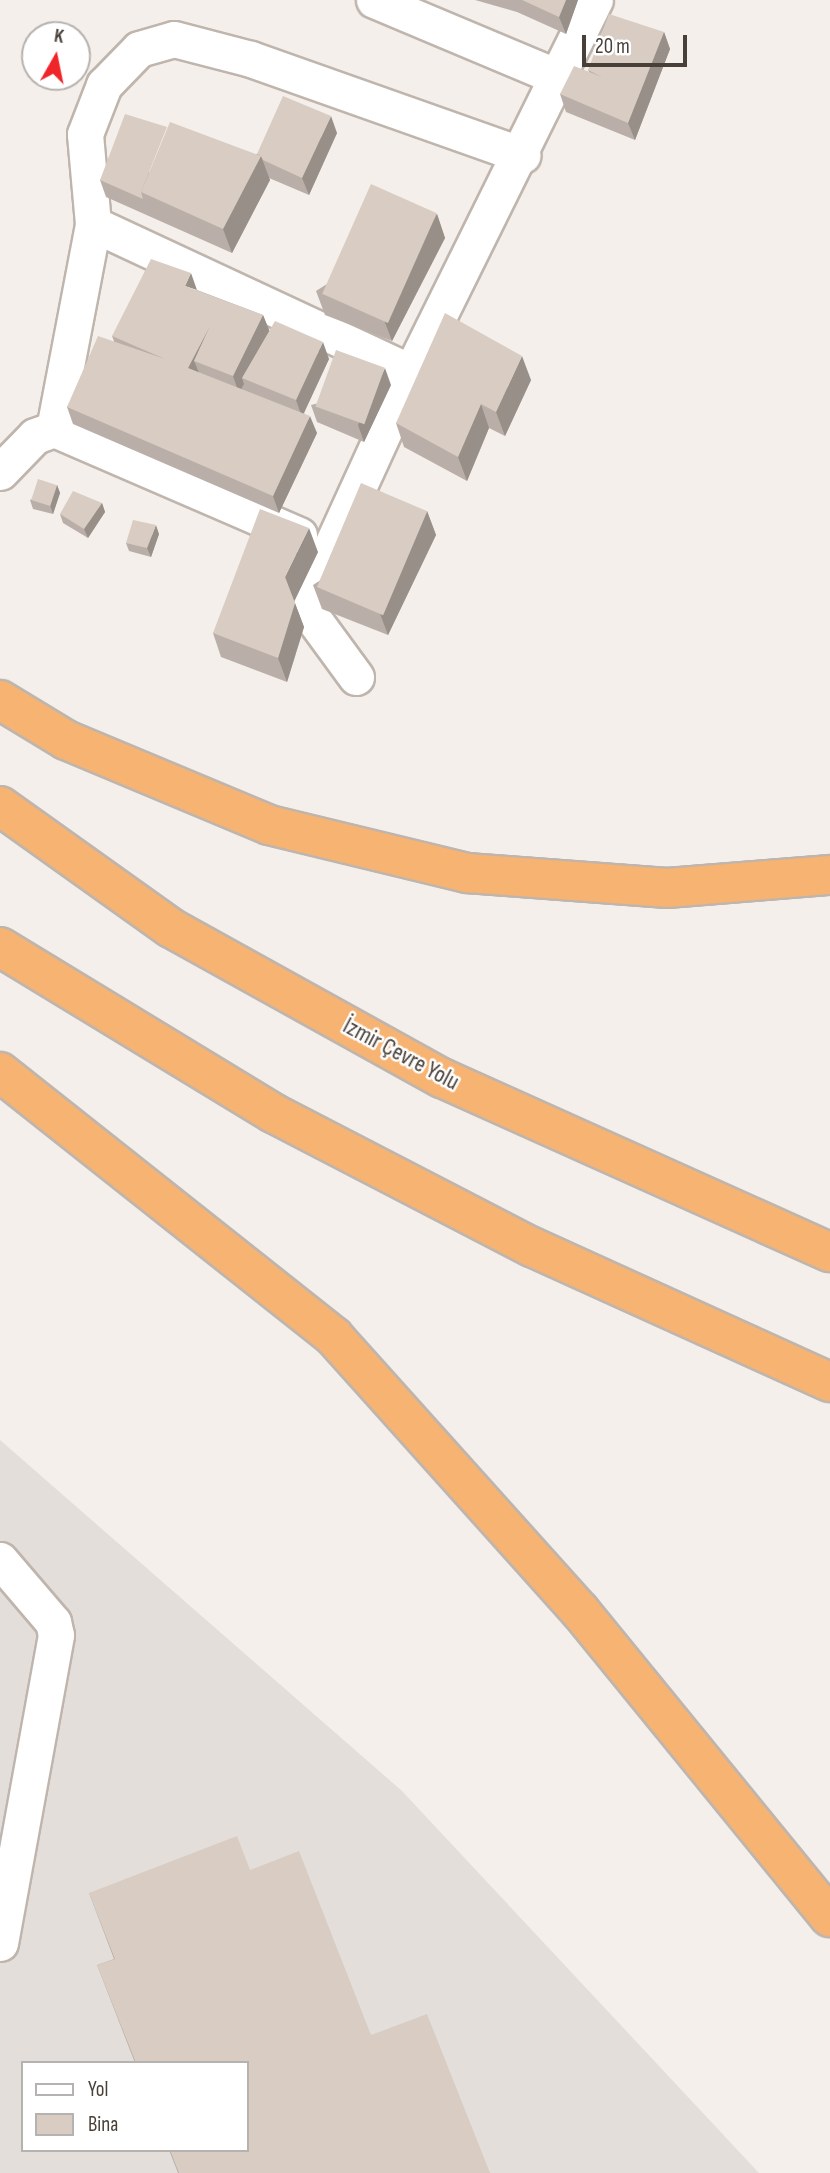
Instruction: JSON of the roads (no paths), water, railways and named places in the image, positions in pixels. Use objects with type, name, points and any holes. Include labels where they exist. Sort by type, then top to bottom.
[{"type":"highway","points":[[0,700],[66,740],[268,825],[467,873],[667,888],[830,875]]},
{"type":"highway","name":"İzmir Çevre Yolu","points":[[0,806],[171,928],[442,1078],[830,1252]]},
{"type":"highway","points":[[0,947],[272,1113],[532,1247],[830,1382]]},
{"type":"highway","points":[[0,1072],[334,1337],[580,1611],[830,1917]]},
{"type":"street","points":[[374,0],[555,76]]},
{"type":"street","points":[[356,677],[304,606],[327,547],[411,372],[522,155],[555,76],[595,0]]},
{"type":"street","points":[[54,429],[93,224],[85,134],[104,85],[139,49],[174,40],[251,59],[522,155]]},
{"type":"street","points":[[93,224],[411,372]]},
{"type":"street","points":[[0,472],[35,436],[54,429],[327,547]]},
{"type":"street","points":[[0,1560],[53,1622],[56,1635],[0,1943]]}]
